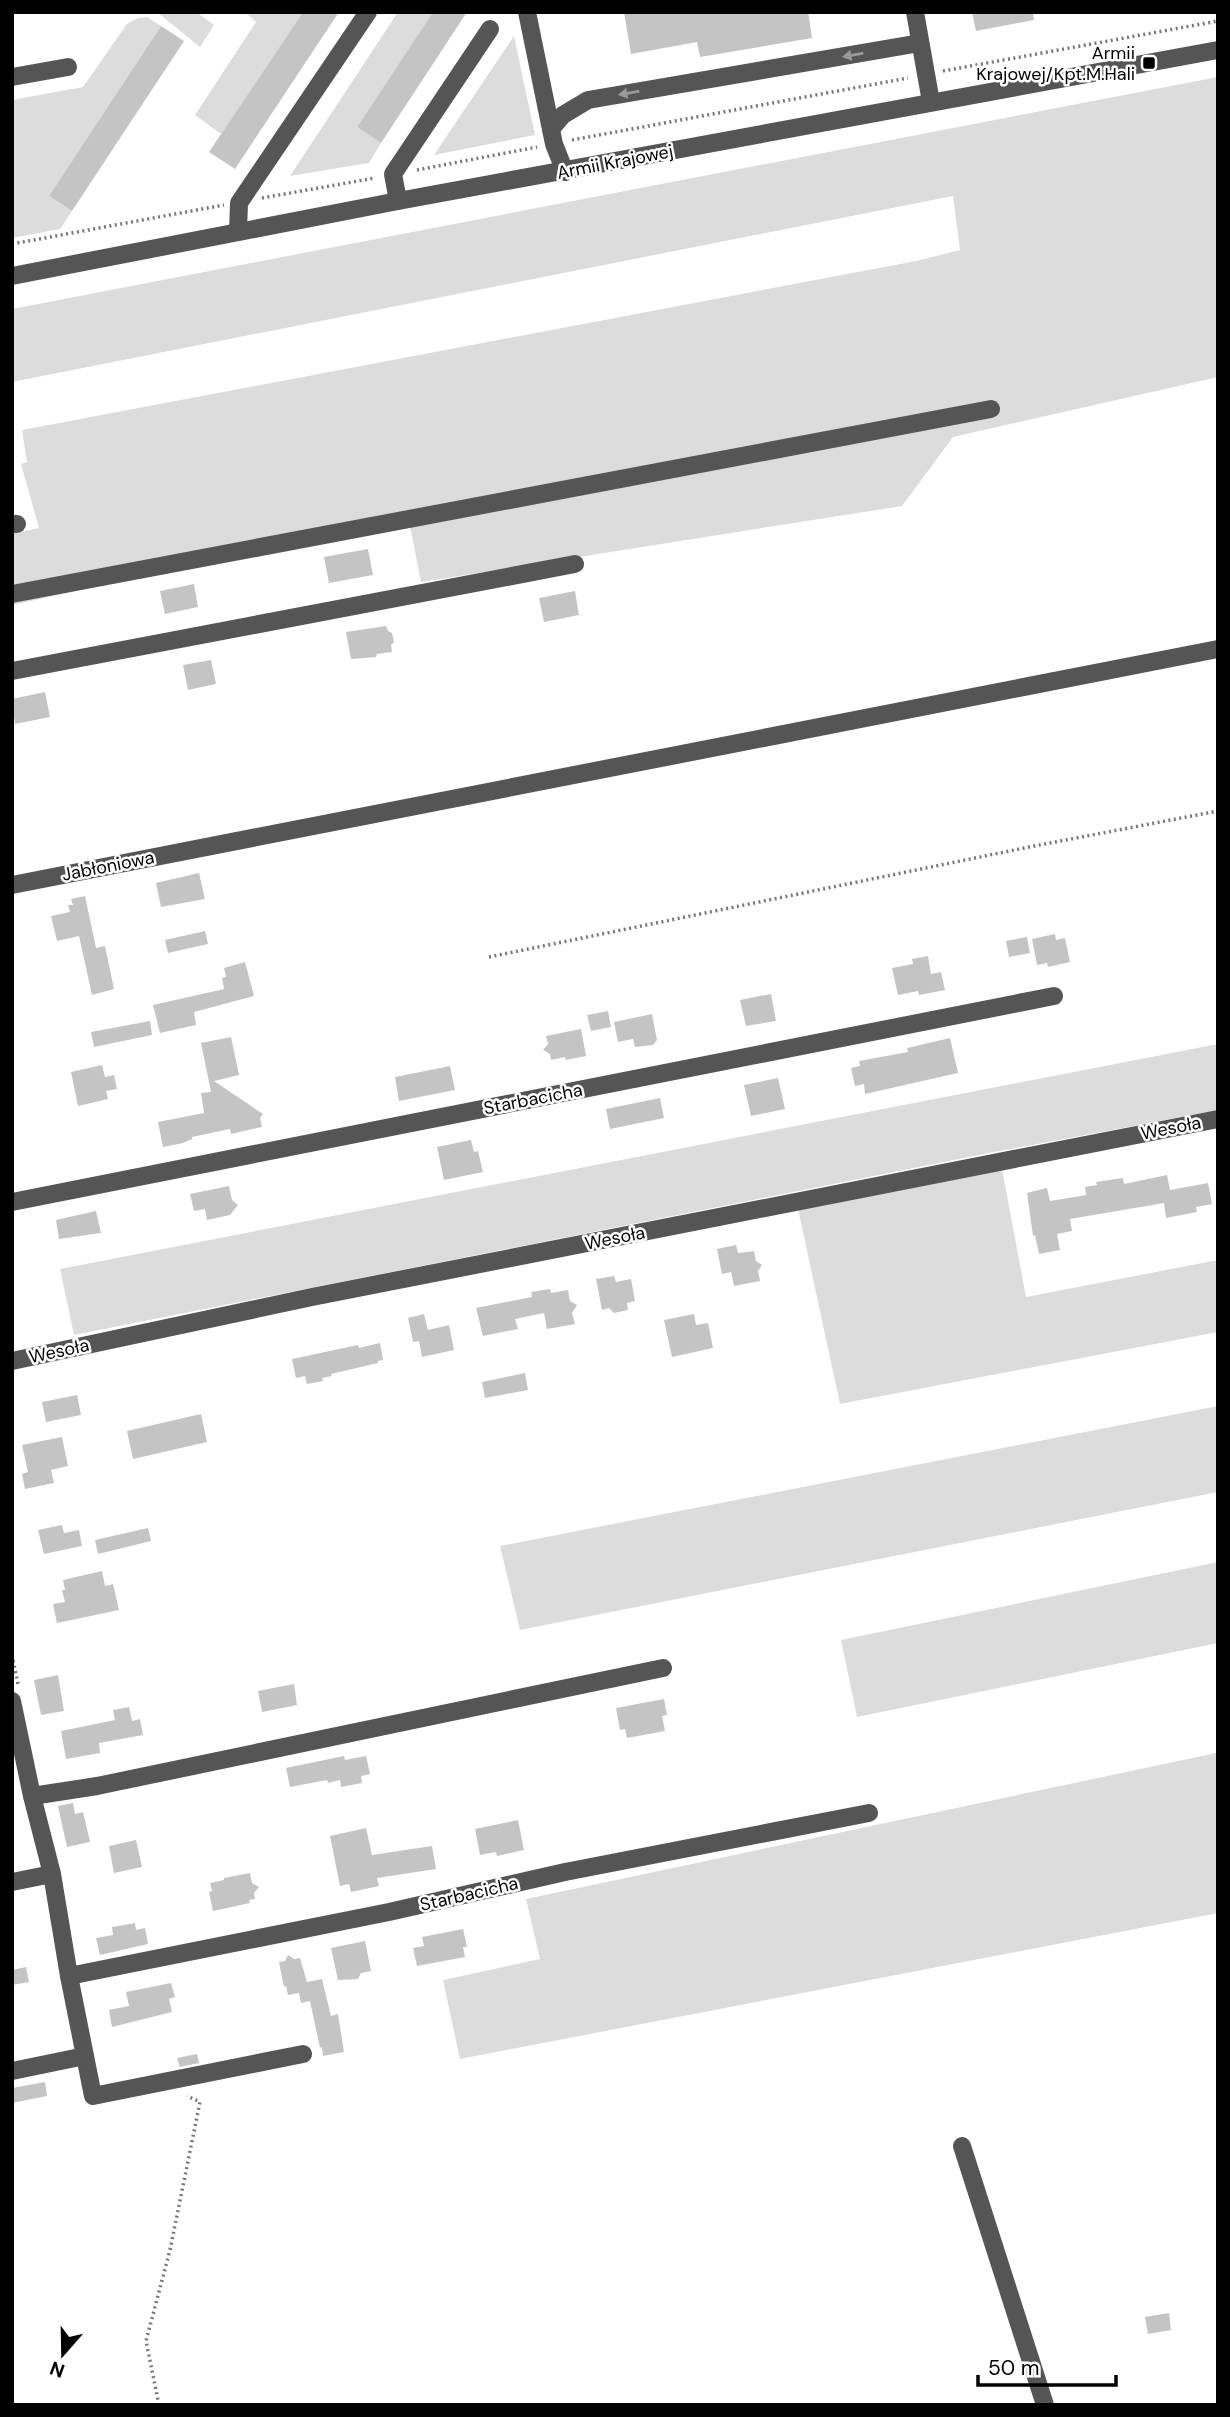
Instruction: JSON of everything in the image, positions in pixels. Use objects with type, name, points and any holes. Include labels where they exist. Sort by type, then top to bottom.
[{"type":"street","points":[[238,232],[239,203],[368,12]]},
{"type":"street","points":[[527,12],[552,136],[565,172]]},
{"type":"street","points":[[915,12],[932,102]]},
{"type":"street","points":[[398,201],[393,174],[490,29]]},
{"type":"street","points":[[552,136],[563,115],[588,100],[920,43]]},
{"type":"street","name":"Armii Krajowej","points":[[12,275],[1218,50]]},
{"type":"street","points":[[12,77],[68,68]]},
{"type":"street","points":[[12,594],[991,409]]},
{"type":"street","points":[[12,671],[575,564]]},
{"type":"street","name":"Jabłoniowa","points":[[12,885],[1218,649]]},
{"type":"street","name":"Starbacicha","points":[[12,1202],[1054,996]]},
{"type":"street","name":"Wesoła","points":[[12,1361],[312,1297],[1218,1119]]},
{"type":"street","points":[[32,1797],[97,1786],[663,1668]]},
{"type":"street","points":[[12,1701],[32,1797],[52,1874],[93,2095],[303,2054]]},
{"type":"street","name":"Starbacicha","points":[[69,1976],[389,1912],[565,1872],[869,1813]]},
{"type":"street","points":[[12,1882],[52,1874]]},
{"type":"street","points":[[12,2071],[85,2056]]},
{"type":"street","points":[[962,2146],[1045,2405]]},
{"type":"path","points":[[12,244],[393,174],[552,136],[926,74],[1218,21]]},
{"type":"path","points":[[1042,53],[1044,61]]},
{"type":"path","points":[[489,957],[1016,849],[1218,811]]},
{"type":"path","points":[[159,2405],[146,2341],[170,2250],[200,2102],[186,2096]]},
{"type":"shaded area","points":[[157,12],[196,12],[214,25],[200,47]]},
{"type":"shaded area","points":[[245,12],[303,12],[221,134],[195,115],[256,22]]},
{"type":"shaded area","points":[[398,12],[433,12],[357,127],[381,143],[369,163],[290,176]]},
{"type":"shaded area","points":[[147,17],[161,26],[49,196],[72,211],[60,229],[12,238],[12,100],[83,87],[127,24]]},
{"type":"shaded area","points":[[514,36],[535,135],[434,155]]},
{"type":"shaded area","points":[[1218,77],[1218,377],[953,437],[902,506],[421,582],[410,526],[145,576],[12,605],[12,534],[39,528],[21,464],[27,462],[22,430],[916,261],[960,250],[953,196],[12,382],[12,309]]},
{"type":"shaded area","points":[[1218,1044],[1218,1110],[74,1335],[60,1269]]},
{"type":"shaded area","points":[[1002,1169],[1026,1297],[1218,1260],[1218,1332],[840,1404],[798,1209]]},
{"type":"shaded area","points":[[1218,1406],[1218,1492],[520,1630],[500,1546]]},
{"type":"shaded area","points":[[1218,1562],[1218,1643],[857,1717],[841,1640]]},
{"type":"shaded area","points":[[1216,1753],[1218,1913],[460,2059],[443,1980],[540,1959],[526,1899]]},
{"type":"building","points":[[303,12],[339,12],[235,169],[209,152]]},
{"type":"building","points":[[433,12],[467,12],[381,143],[357,127]]},
{"type":"building","points":[[624,12],[808,12],[812,38],[700,57],[697,42],[631,54]]},
{"type":"building","points":[[972,12],[1033,12],[1034,20],[976,31]]},
{"type":"building","points":[[161,26],[184,41],[72,211],[49,196]]},
{"type":"building","points":[[368,549],[373,575],[329,583],[324,557]]},
{"type":"building","points":[[194,584],[198,607],[165,614],[160,591]]},
{"type":"building","points":[[575,591],[579,615],[544,622],[539,598]]},
{"type":"building","points":[[386,626],[392,633],[392,652],[377,654],[376,657],[351,659],[346,632]]},
{"type":"building","points":[[211,660],[216,684],[188,690],[183,665]]},
{"type":"building","points":[[45,692],[50,717],[15,724],[12,699]]},
{"type":"building","points":[[199,873],[205,899],[161,907],[156,883]]},
{"type":"building","points":[[85,896],[96,948],[105,946],[114,989],[92,995],[79,936],[57,941],[51,916],[70,912],[68,905],[73,905],[71,899]]},
{"type":"building","points":[[205,931],[208,944],[168,953],[165,940]]},
{"type":"building","points":[[1055,934],[1056,940],[1065,938],[1070,962],[1048,967],[1047,963],[1037,965],[1032,939]]},
{"type":"building","points":[[1027,937],[1030,953],[1009,957],[1006,941]]},
{"type":"building","points":[[928,956],[931,974],[941,972],[945,990],[919,995],[918,991],[898,995],[892,968],[913,964],[912,959]]},
{"type":"building","points":[[245,962],[254,996],[194,1012],[196,1025],[160,1033],[153,1005],[224,989],[224,968]]},
{"type":"building","points":[[771,994],[776,1021],[746,1026],[740,1000]]},
{"type":"building","points":[[608,1011],[611,1027],[591,1031],[587,1015]]},
{"type":"building","points":[[652,1014],[657,1040],[653,1045],[635,1047],[633,1039],[618,1042],[614,1022]]},
{"type":"building","points":[[150,1021],[152,1035],[94,1047],[91,1032]]},
{"type":"building","points":[[581,1029],[586,1056],[551,1060],[550,1054],[543,1050],[548,1044],[546,1036]]},
{"type":"building","points":[[231,1037],[239,1075],[214,1081],[263,1114],[260,1118],[262,1127],[231,1134],[230,1129],[192,1137],[183,1143],[163,1147],[158,1122],[204,1113],[201,1093],[211,1092],[201,1043]]},
{"type":"building","points":[[950,1038],[958,1073],[865,1094],[864,1084],[855,1086],[851,1068],[860,1066],[859,1061],[908,1052],[907,1048]]},
{"type":"building","points":[[102,1065],[105,1077],[114,1075],[117,1089],[106,1091],[108,1099],[78,1106],[71,1072]]},
{"type":"building","points":[[450,1066],[455,1090],[399,1101],[395,1077]]},
{"type":"building","points":[[778,1078],[785,1109],[751,1116],[744,1085]]},
{"type":"building","points":[[660,1098],[664,1118],[610,1129],[606,1109]]},
{"type":"building","points":[[471,1140],[474,1152],[478,1151],[483,1172],[444,1180],[437,1147]]},
{"type":"building","points":[[1167,1175],[1170,1190],[1208,1183],[1212,1204],[1196,1207],[1197,1212],[1166,1218],[1164,1203],[1070,1219],[1072,1231],[1057,1234],[1060,1250],[1039,1254],[1035,1235],[1033,1236],[1027,1193],[1047,1188],[1050,1201],[1086,1195],[1085,1187],[1097,1185],[1096,1182],[1123,1178],[1124,1184]]},
{"type":"building","points":[[229,1186],[232,1200],[238,1205],[230,1215],[207,1220],[205,1209],[194,1211],[190,1194]]},
{"type":"building","points":[[96,1211],[101,1233],[59,1239],[56,1220]]},
{"type":"building","points":[[736,1245],[738,1253],[754,1251],[756,1261],[762,1265],[758,1271],[760,1281],[734,1286],[731,1272],[722,1274],[717,1249]]},
{"type":"building","points":[[614,1276],[616,1282],[631,1279],[635,1301],[627,1303],[628,1310],[614,1313],[609,1308],[602,1310],[596,1279]]},
{"type":"building","points":[[550,1289],[551,1293],[568,1290],[570,1301],[577,1305],[572,1313],[575,1324],[547,1329],[544,1313],[515,1319],[518,1329],[483,1336],[476,1308],[532,1297],[531,1292]]},
{"type":"building","points":[[424,1314],[428,1330],[449,1325],[454,1350],[422,1357],[419,1341],[413,1342],[408,1318]]},
{"type":"building","points":[[694,1314],[696,1325],[708,1323],[713,1348],[672,1357],[664,1320]]},
{"type":"building","points":[[380,1343],[383,1360],[378,1363],[331,1374],[332,1376],[322,1378],[323,1381],[307,1384],[305,1376],[296,1378],[292,1359]]},
{"type":"building","points":[[525,1373],[528,1390],[485,1398],[482,1382]]},
{"type":"building","points":[[77,1395],[81,1415],[46,1422],[42,1402]]},
{"type":"building","points":[[201,1414],[207,1442],[133,1459],[127,1431]]},
{"type":"building","points":[[62,1437],[68,1466],[51,1470],[54,1483],[25,1489],[22,1474],[28,1472],[22,1445]]},
{"type":"building","points":[[62,1525],[64,1533],[79,1530],[82,1546],[44,1554],[38,1530]]},
{"type":"building","points":[[148,1528],[151,1541],[98,1554],[95,1540]]},
{"type":"building","points":[[102,1571],[105,1586],[113,1584],[119,1610],[57,1623],[53,1604],[65,1602],[63,1580]]},
{"type":"building","points":[[58,1675],[64,1711],[41,1715],[34,1680]]},
{"type":"building","points":[[294,1684],[297,1705],[262,1712],[258,1691]]},
{"type":"building","points":[[664,1699],[667,1715],[662,1716],[665,1731],[627,1738],[625,1729],[620,1730],[616,1708]]},
{"type":"building","points":[[129,1707],[132,1721],[140,1719],[143,1735],[99,1743],[100,1753],[66,1759],[61,1731],[115,1720],[113,1710]]},
{"type":"building","points":[[344,1756],[345,1760],[366,1756],[370,1774],[361,1776],[362,1783],[341,1787],[340,1780],[328,1783],[327,1780],[290,1787],[286,1768]]},
{"type":"building","points":[[73,1803],[75,1814],[83,1812],[90,1842],[67,1847],[58,1806]]},
{"type":"building","points":[[518,1820],[524,1850],[497,1856],[496,1852],[480,1855],[475,1829]]},
{"type":"building","points":[[366,1828],[372,1855],[432,1846],[436,1869],[377,1878],[379,1886],[351,1892],[349,1884],[340,1886],[330,1836]]},
{"type":"building","points":[[136,1840],[142,1867],[114,1873],[109,1846]]},
{"type":"building","points":[[250,1873],[252,1883],[259,1887],[254,1893],[255,1899],[249,1900],[250,1903],[213,1911],[210,1883]]},
{"type":"building","points":[[135,1923],[136,1930],[145,1928],[148,1944],[100,1955],[96,1938],[113,1935],[112,1927]]},
{"type":"building","points":[[463,1929],[467,1947],[463,1947],[465,1957],[417,1966],[413,1948],[424,1946],[422,1937]]},
{"type":"building","points":[[365,1941],[371,1971],[361,1973],[358,1979],[338,1980],[331,1948]]},
{"type":"building","points":[[288,1955],[294,1959],[300,1958],[307,1982],[322,1979],[331,2016],[338,2014],[344,2052],[323,2056],[310,2001],[301,2003],[299,1993],[288,1995],[286,1986],[284,1987],[279,1962],[285,1961]]},
{"type":"building","points":[[26,1967],[29,1982],[12,1985],[12,1970]]},
{"type":"building","points":[[171,1983],[175,1997],[169,1999],[172,2012],[112,2027],[109,2010],[129,2006],[126,1992]]},
{"type":"building","points":[[197,2054],[199,2063],[180,2067],[177,2058]]},
{"type":"building","points":[[45,2082],[47,2096],[12,2103],[12,2088]]},
{"type":"building","points":[[1169,2313],[1171,2330],[1148,2334],[1145,2317]]},
{"type":"place","name":"Armii Krajowej/Kpt.M.Hali","points":[[1149,63]]}]
